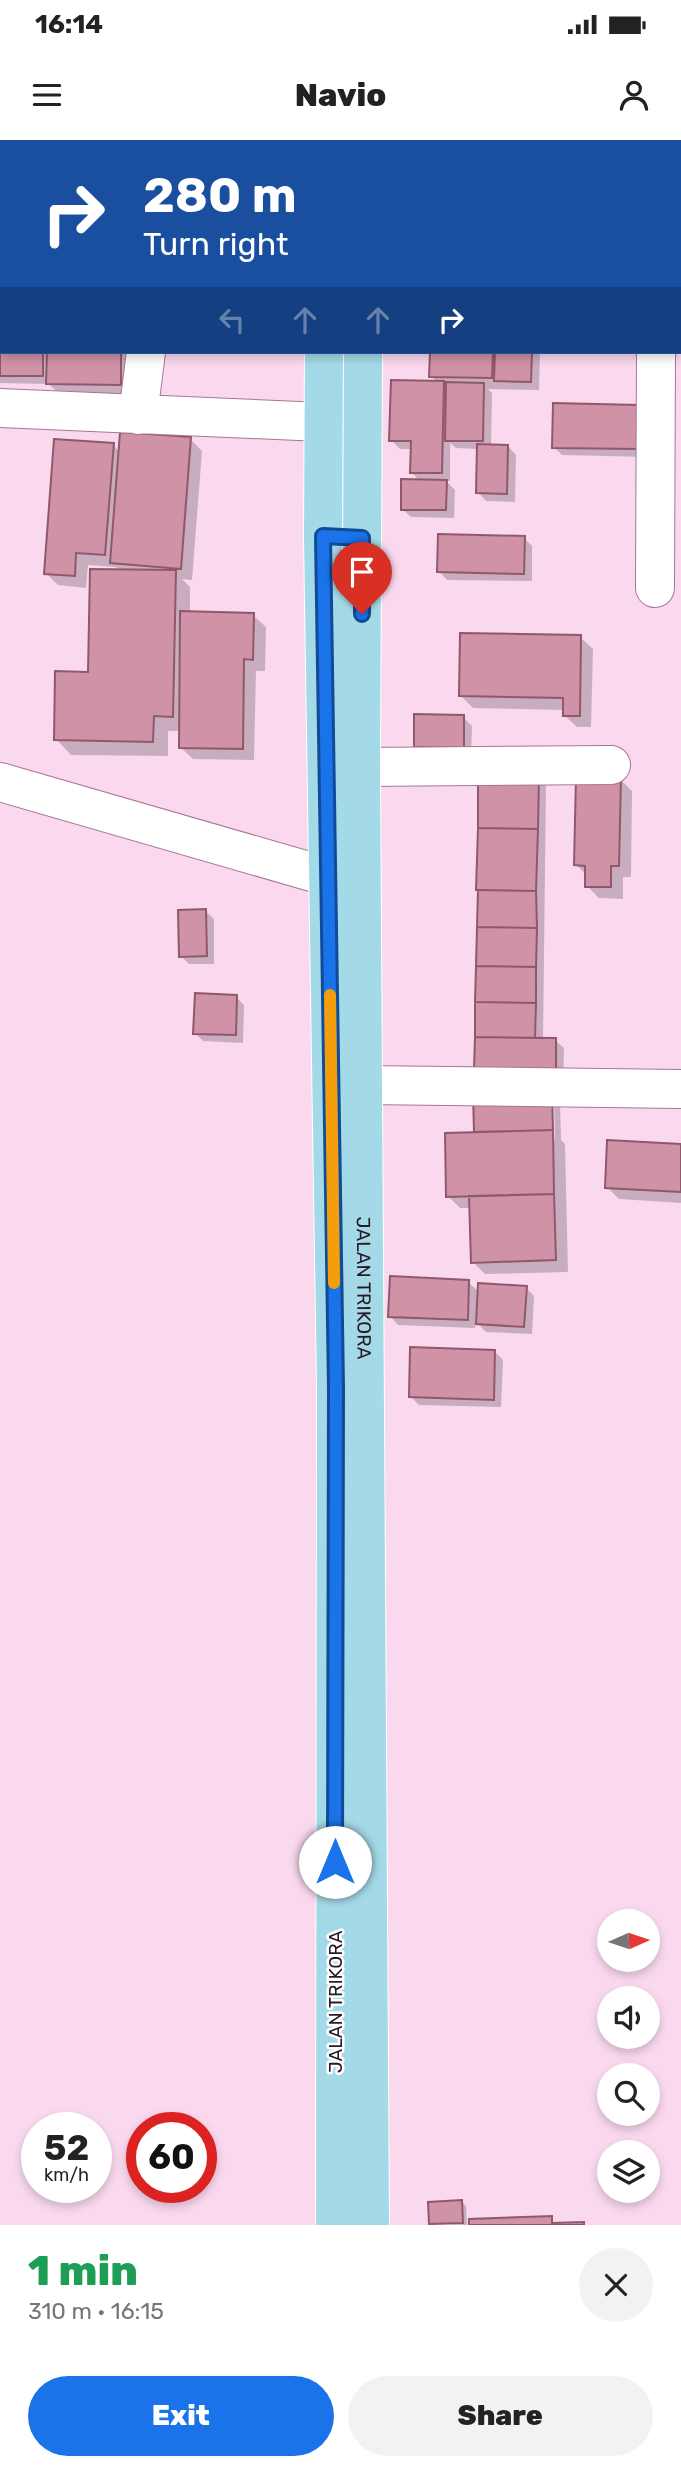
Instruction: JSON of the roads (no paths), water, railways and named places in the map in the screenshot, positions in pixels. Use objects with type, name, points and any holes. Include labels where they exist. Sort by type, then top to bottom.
[{"type":"main road","name":"JALAN TRIKORA","points":[[324,354],[323,536],[336,1388],[335,2225]]},
{"type":"main road","name":"JALAN TRIKORA","points":[[363,354],[361,767],[370,2225]]},
{"type":"main road","points":[[323,536],[362,538]]},
{"type":"street","points":[[138,415],[146,354]]},
{"type":"street","points":[[655,588],[656,354]]},
{"type":"street","points":[[0,408],[322,422]]},
{"type":"street","points":[[361,767],[611,765]]},
{"type":"street","points":[[0,782],[329,877]]},
{"type":"street","points":[[363,1085],[681,1089]]}]
